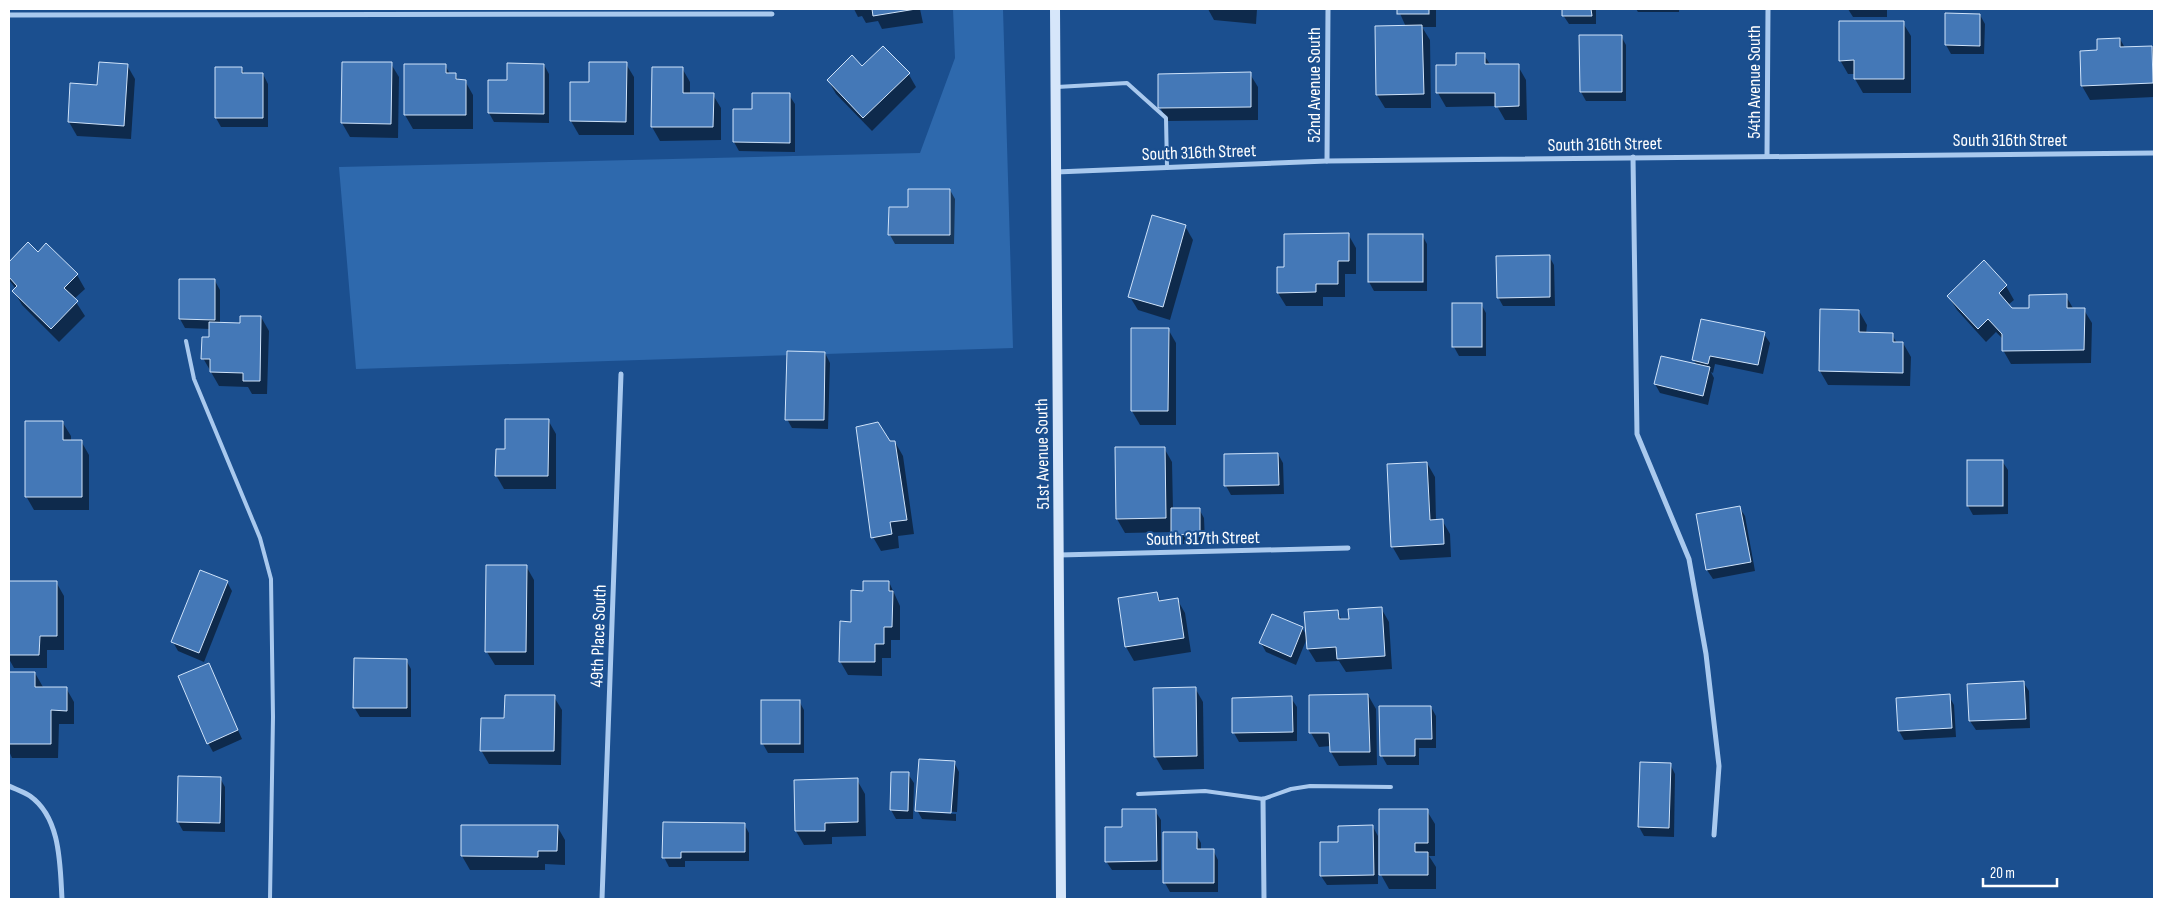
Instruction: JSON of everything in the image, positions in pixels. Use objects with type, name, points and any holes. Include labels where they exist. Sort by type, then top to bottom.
[{"type":"main road","name":"51st Avenue South","points":[[1055,9],[1061,899]]},
{"type":"street","points":[[467,9],[467,15]]},
{"type":"street","name":"52nd Avenue South","points":[[1327,161],[1328,9]]},
{"type":"street","name":"54th Avenue South","points":[[1767,156],[1768,9]]},
{"type":"street","points":[[9,15],[136,12],[467,15],[772,14]]},
{"type":"street","name":"South 316th Street","points":[[1056,172],[1327,161],[2154,153]]},
{"type":"street","points":[[1633,157],[1637,434],[1688,559],[1706,654],[1719,766],[1714,835]]},
{"type":"street","name":"49th Place South","points":[[602,899],[621,374]]},
{"type":"street","name":"South 317th Street","points":[[1059,555],[1348,548]]},
{"type":"street","points":[[9,786],[30,796],[52,822],[59,858],[62,899]]},
{"type":"street","points":[[1263,799],[1264,899]]},
{"type":"lane","points":[[1055,87],[1127,83],[1166,118],[1167,167]]},
{"type":"lane","points":[[186,341],[194,379],[260,538],[270,579],[273,717],[270,899]]},
{"type":"lane","points":[[1138,794],[1205,791],[1263,799],[1291,789],[1310,786],[1390,787]]},
{"type":"shaded area","points":[[953,9],[1003,9],[1013,348],[356,369],[339,167],[920,153],[955,58]]},
{"type":"building","points":[[872,9],[916,9],[873,16]]},
{"type":"building","points":[[1397,9],[1429,9],[1429,14],[1397,14]]},
{"type":"building","points":[[1562,9],[1591,9],[1592,16],[1562,16]]},
{"type":"building","points":[[1945,13],[1980,14],[1980,46],[1945,45]]},
{"type":"building","points":[[1839,21],[1904,21],[1904,79],[1854,79],[1854,60],[1839,61]]},
{"type":"building","points":[[1422,25],[1424,94],[1376,95],[1375,26]]},
{"type":"building","points":[[1579,35],[1622,35],[1622,92],[1580,92]]},
{"type":"building","points":[[2120,38],[2120,47],[2152,46],[2153,83],[2081,86],[2080,51],[2097,50],[2097,39]]},
{"type":"building","points":[[883,46],[910,73],[863,118],[827,80],[852,55],[862,66]]},
{"type":"building","points":[[1456,53],[1485,53],[1485,64],[1519,64],[1519,106],[1495,107],[1495,93],[1436,93],[1436,65],[1456,65]]},
{"type":"building","points":[[99,62],[128,64],[124,126],[68,122],[70,83],[97,85]]},
{"type":"building","points":[[342,62],[392,62],[391,124],[341,123]]},
{"type":"building","points":[[589,62],[627,62],[626,122],[570,121],[570,82],[589,82]]},
{"type":"building","points":[[507,63],[544,64],[544,114],[488,113],[488,80],[507,80]]},
{"type":"building","points":[[404,64],[446,64],[446,73],[456,73],[456,79],[466,80],[466,115],[404,115]]},
{"type":"building","points":[[215,67],[242,67],[242,73],[263,73],[263,118],[215,118]]},
{"type":"building","points":[[652,67],[683,67],[683,93],[714,93],[713,127],[651,127]]},
{"type":"building","points":[[1251,72],[1251,107],[1158,108],[1158,74]]},
{"type":"building","points":[[752,93],[790,93],[790,143],[733,142],[733,109],[752,109]]},
{"type":"building","points":[[908,189],[950,189],[950,235],[888,235],[889,207],[908,207]]},
{"type":"building","points":[[1152,215],[1186,225],[1163,307],[1128,297]]},
{"type":"building","points":[[1349,233],[1349,261],[1338,261],[1338,284],[1316,284],[1316,292],[1277,293],[1277,267],[1284,267],[1284,234]]},
{"type":"building","points":[[1368,234],[1423,234],[1423,282],[1368,282]]},
{"type":"building","points":[[28,242],[38,252],[46,243],[78,274],[64,288],[78,301],[51,329],[12,291],[17,286],[9,277],[9,262]]},
{"type":"building","points":[[1550,255],[1550,297],[1497,298],[1496,256]]},
{"type":"building","points":[[1984,260],[2007,285],[1999,293],[2012,308],[2029,308],[2029,295],[2067,294],[2067,308],[2085,308],[2084,350],[2002,351],[2002,334],[1988,319],[1978,329],[1947,296]]},
{"type":"building","points":[[179,279],[215,279],[215,320],[179,319]]},
{"type":"building","points":[[1452,303],[1482,303],[1482,347],[1452,347]]},
{"type":"building","points":[[1820,309],[1859,310],[1859,332],[1893,333],[1893,342],[1903,342],[1903,373],[1819,371]]},
{"type":"building","points":[[240,316],[261,316],[260,381],[243,381],[243,373],[210,372],[210,359],[201,359],[202,337],[209,337],[209,322],[240,323]]},
{"type":"building","points":[[1701,319],[1765,332],[1758,365],[1710,356],[1708,364],[1692,360]]},
{"type":"building","points":[[1131,328],[1169,328],[1168,411],[1131,411]]},
{"type":"building","points":[[787,351],[825,352],[824,420],[785,420]]},
{"type":"building","points":[[1661,356],[1710,367],[1703,396],[1654,384]]},
{"type":"building","points":[[505,419],[549,419],[548,476],[495,476],[496,449],[505,449]]},
{"type":"building","points":[[25,421],[63,421],[63,440],[82,440],[82,497],[25,497]]},
{"type":"building","points":[[878,422],[890,441],[895,441],[907,520],[890,522],[892,534],[871,538],[856,427]]},
{"type":"building","points":[[1115,447],[1165,447],[1166,518],[1116,519]]},
{"type":"building","points":[[1278,453],[1279,485],[1224,486],[1224,454]]},
{"type":"building","points":[[1967,460],[2003,460],[2003,506],[1967,506]]},
{"type":"building","points":[[1427,462],[1430,520],[1443,519],[1444,544],[1391,547],[1387,464]]},
{"type":"building","points":[[1740,506],[1751,562],[1706,570],[1696,514]]},
{"type":"building","points":[[1171,508],[1200,508],[1200,534],[1171,535]]},
{"type":"building","points":[[486,565],[527,565],[526,652],[485,652]]},
{"type":"building","points":[[200,570],[228,581],[199,653],[171,642]]},
{"type":"building","points":[[9,581],[57,581],[57,636],[40,636],[39,655],[9,655]]},
{"type":"building","points":[[863,581],[889,581],[889,591],[893,591],[892,627],[884,627],[884,644],[875,644],[875,662],[839,662],[840,621],[851,622],[851,590],[863,591]]},
{"type":"building","points":[[1157,592],[1159,601],[1178,598],[1184,638],[1125,647],[1118,598]]},
{"type":"building","points":[[1382,607],[1385,656],[1337,659],[1336,647],[1307,649],[1304,612],[1338,610],[1339,619],[1349,619],[1348,609]]},
{"type":"building","points":[[1272,614],[1303,627],[1291,657],[1259,643]]},
{"type":"building","points":[[354,658],[407,659],[407,708],[353,708]]},
{"type":"building","points":[[209,663],[238,730],[207,744],[178,676]]},
{"type":"building","points":[[9,672],[35,672],[35,687],[67,687],[67,711],[51,710],[51,744],[9,744]]},
{"type":"building","points":[[2024,681],[2026,719],[1969,721],[1967,684]]},
{"type":"building","points":[[1196,687],[1197,756],[1154,757],[1153,688]]},
{"type":"building","points":[[1368,694],[1370,752],[1330,752],[1329,733],[1309,733],[1309,695]]},
{"type":"building","points":[[1950,694],[1952,728],[1898,731],[1896,698]]},
{"type":"building","points":[[505,695],[555,695],[554,751],[480,751],[481,718],[504,718]]},
{"type":"building","points":[[1292,696],[1293,732],[1232,733],[1232,698]]},
{"type":"building","points":[[761,700],[800,700],[800,744],[761,744]]},
{"type":"building","points":[[1379,706],[1431,706],[1432,739],[1415,739],[1415,756],[1380,756]]},
{"type":"building","points":[[919,759],[955,761],[951,813],[915,811]]},
{"type":"building","points":[[1640,762],[1671,763],[1669,828],[1638,827]]},
{"type":"building","points":[[891,772],[909,772],[908,811],[890,810]]},
{"type":"building","points":[[178,776],[221,777],[220,823],[177,822]]},
{"type":"building","points":[[858,778],[858,822],[825,823],[825,831],[795,831],[794,780]]},
{"type":"building","points":[[1122,809],[1156,809],[1157,861],[1105,862],[1105,827],[1122,827]]},
{"type":"building","points":[[1379,809],[1428,809],[1428,843],[1415,843],[1415,852],[1428,852],[1428,875],[1379,875]]},
{"type":"building","points":[[663,822],[745,823],[745,852],[681,852],[681,858],[662,858]]},
{"type":"building","points":[[461,825],[558,825],[557,851],[538,851],[538,857],[461,856]]},
{"type":"building","points":[[1373,825],[1374,875],[1320,876],[1320,842],[1338,842],[1338,826]]},
{"type":"building","points":[[1163,832],[1197,832],[1197,849],[1214,849],[1214,883],[1163,883]]}]
